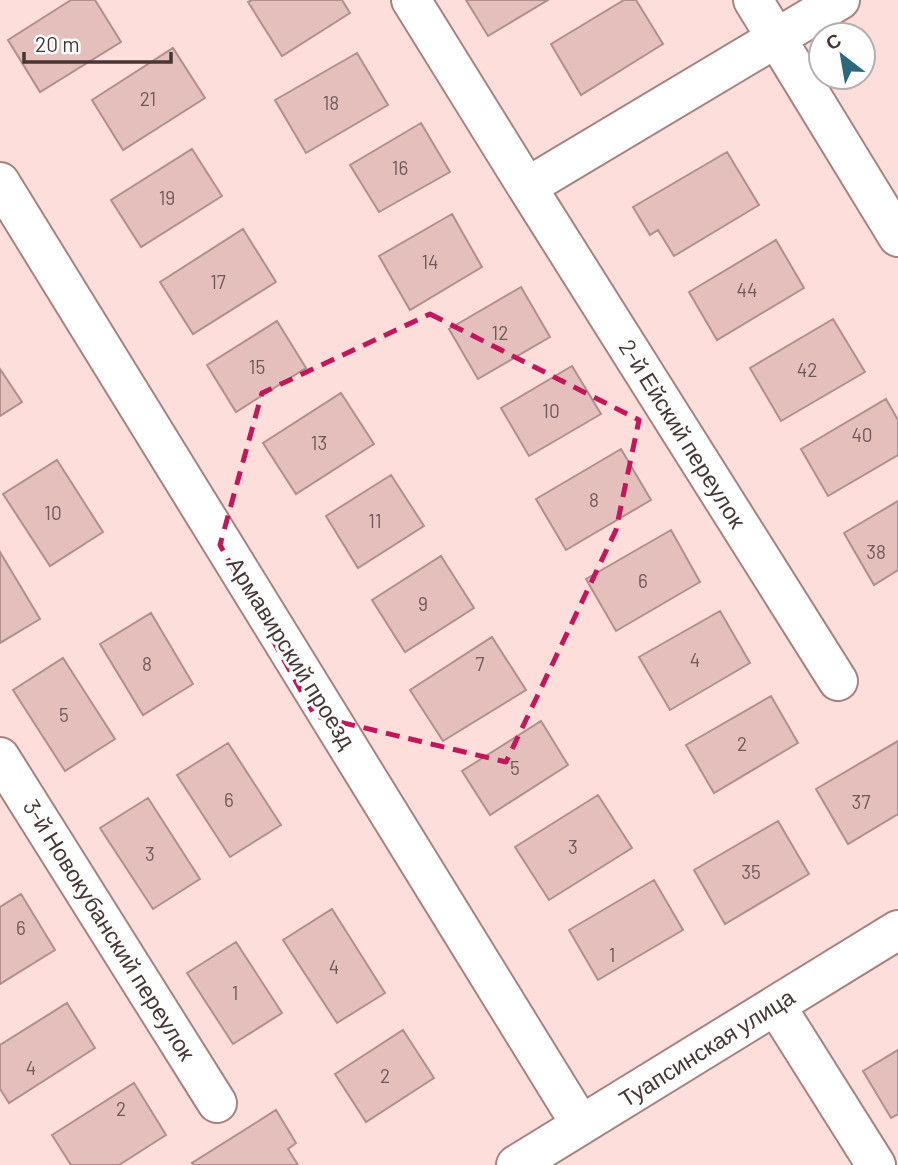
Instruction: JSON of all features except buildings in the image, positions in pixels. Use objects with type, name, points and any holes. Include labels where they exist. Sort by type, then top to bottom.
[{"type":"street","name":"2-й Ейский переулок","points":[[411,0],[838,681]]},
{"type":"street","points":[[753,0],[898,237]]},
{"type":"street","points":[[527,187],[840,0]]},
{"type":"street","name":"Армавирский проезд","points":[[0,182],[581,1125]]},
{"type":"street","name":"3-й Новокубанский переулок","points":[[0,757],[218,1103]]},
{"type":"street","name":"Туапсинская улица","points":[[516,1165],[898,930]]},
{"type":"street","points":[[776,1006],[876,1165]]},
{"type":"highlighted area","points":[[430,314],[639,420],[616,530],[506,762],[315,716],[220,545],[262,393]]}]
